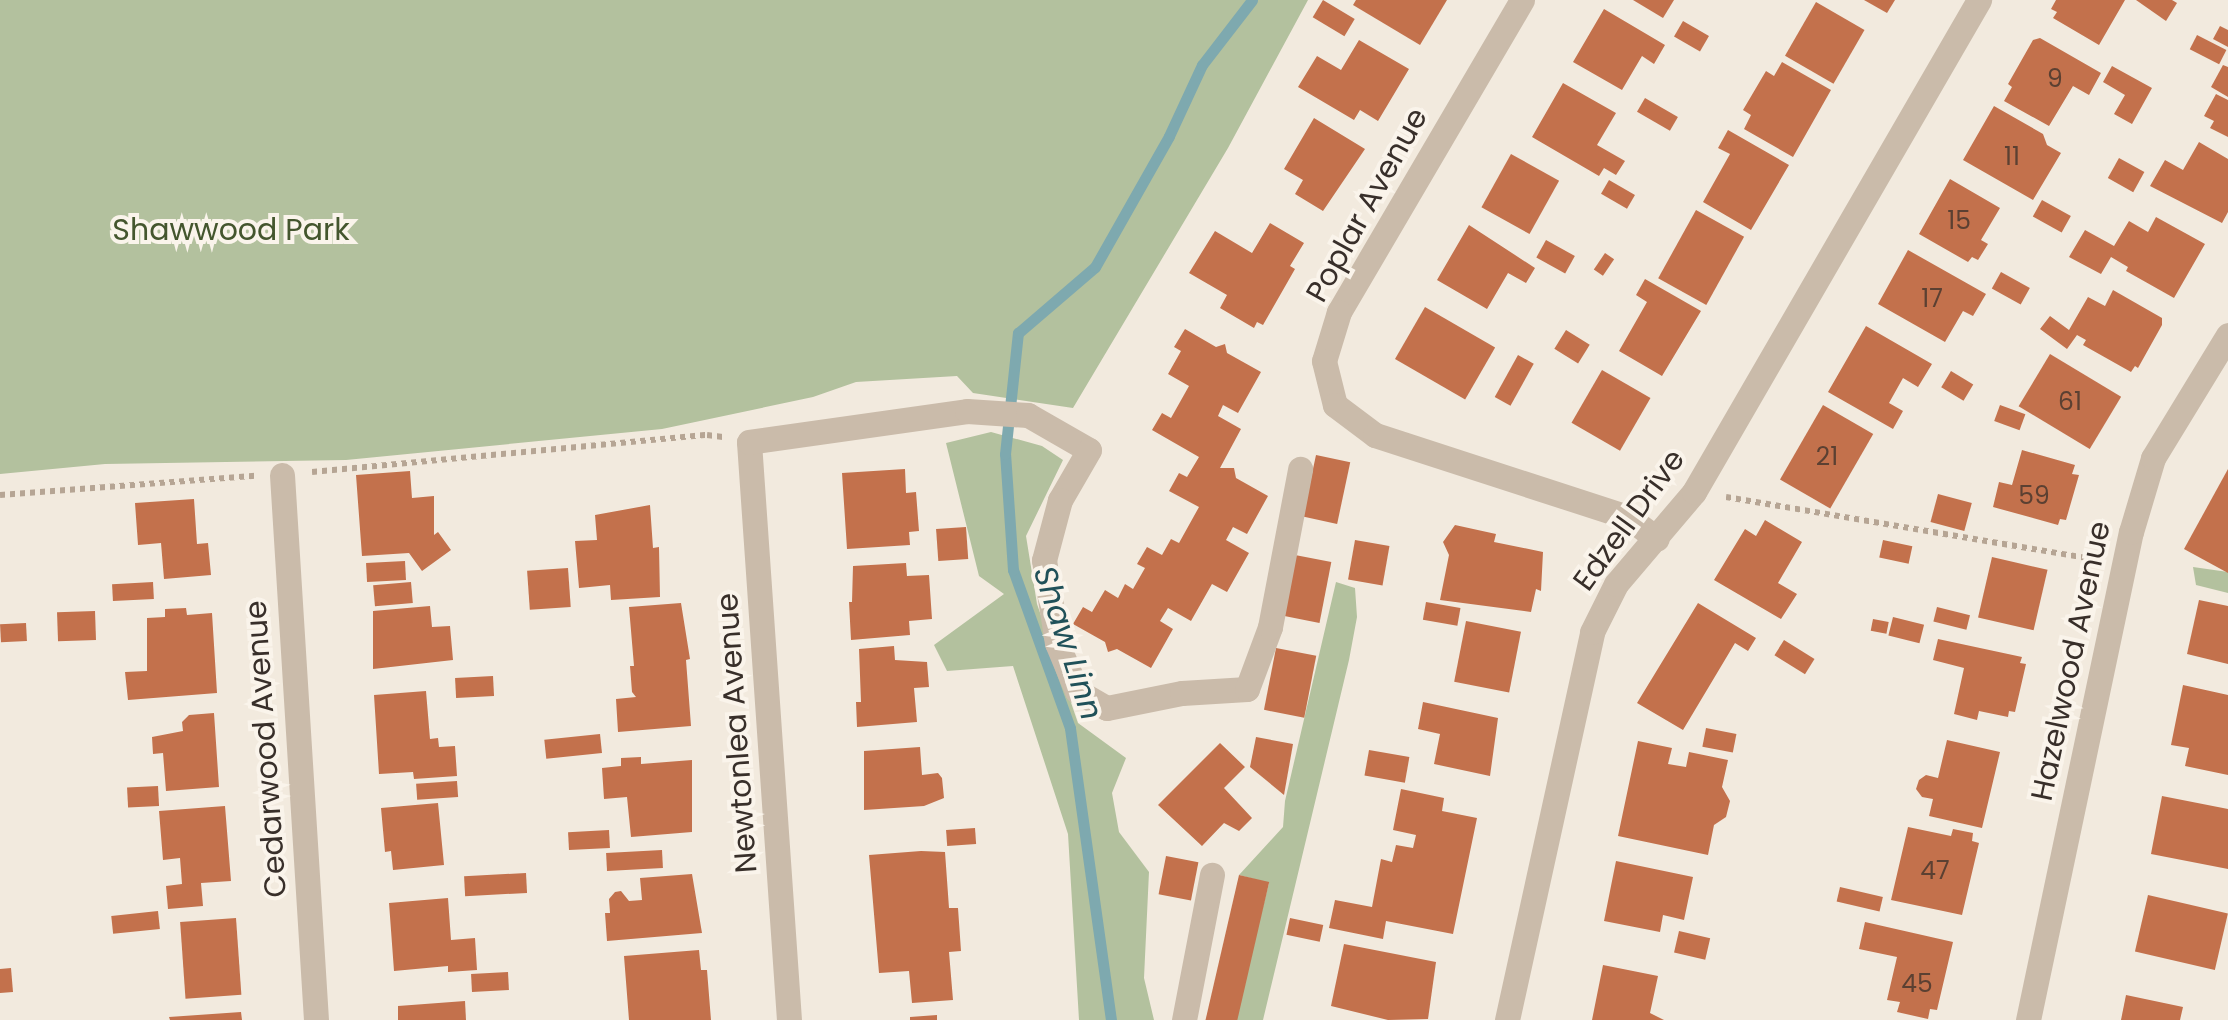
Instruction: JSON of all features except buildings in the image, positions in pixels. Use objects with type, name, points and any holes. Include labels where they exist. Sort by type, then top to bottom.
[{"type":"street","name":"Poplar Avenue","points":[[1522,0],[1340,312],[1324,361],[1331,390],[1335,405],[1375,435],[1628,517],[1657,539]]},
{"type":"street","name":"Edzell Drive","points":[[1507,1020],[1592,632],[1616,584],[1694,492],[1979,0]]},
{"type":"street","name":"Hazelwood Avenue","points":[[2028,1020],[2124,564],[2153,458],[2228,335]]},
{"type":"street","points":[[748,442],[967,410],[1028,415],[1089,450],[1060,500],[1044,560],[1057,643],[1078,691],[1107,708],[1182,693],[1248,689],[1270,627],[1300,470]]},
{"type":"street","name":"Newtonlea Avenue","points":[[748,442],[789,1020]]},
{"type":"street","name":"Cedarwood Avenue","points":[[282,474],[316,1020]]},
{"type":"street","points":[[1184,1020],[1212,875]]},
{"type":"path","points":[[0,494],[282,474],[707,435],[748,442]]},
{"type":"path","points":[[1694,492],[2124,564]]},
{"type":"green space","name":"Shawwood Park","points":[[0,0],[1308,0],[1228,148],[1073,408],[973,393],[957,376],[856,382],[813,397],[662,429],[346,460],[105,464],[0,474]]},
{"type":"green space","points":[[991,432],[1042,446],[1063,460],[1026,536],[1037,604],[1078,723],[1126,758],[1112,793],[1119,832],[1149,872],[1144,978],[1154,1020],[1079,1020],[1068,834],[1013,666],[947,671],[934,645],[1004,594],[979,576],[946,443]]},
{"type":"green space","points":[[2193,567],[2228,572],[2228,593],[2196,585]]},
{"type":"green space","points":[[1336,582],[1355,588],[1357,617],[1349,660],[1263,1020],[1234,1020],[1269,883],[1239,875],[1283,827],[1285,801]]},
{"type":"waterway","name":"Shaw Linn","points":[[1111,1020],[1070,728],[1013,570],[1005,454],[1018,333],[1095,267],[1169,136],[1202,65],[1252,0]]}]
